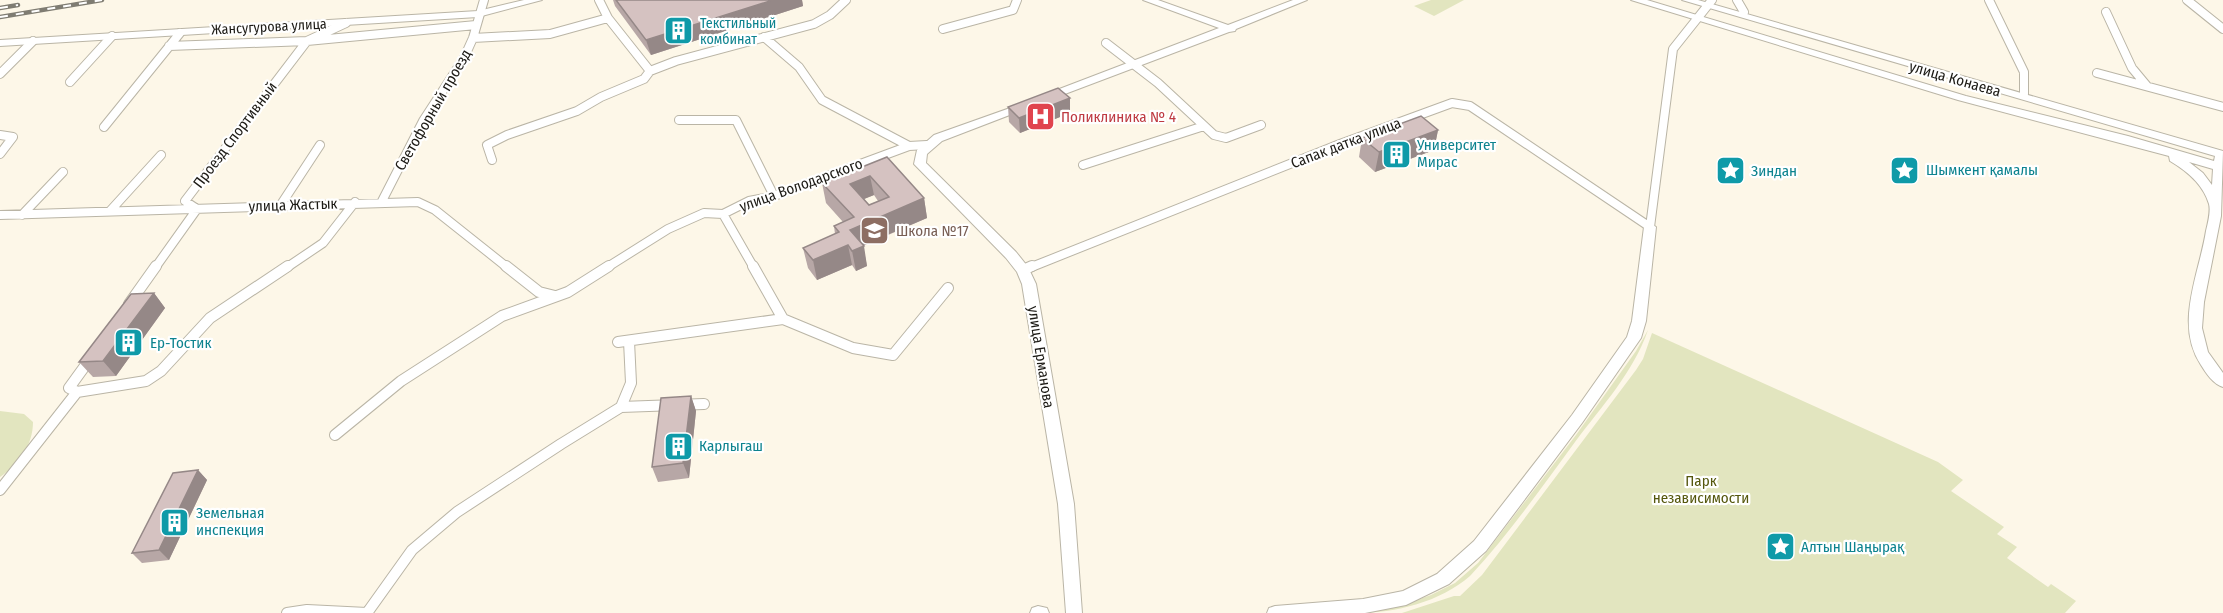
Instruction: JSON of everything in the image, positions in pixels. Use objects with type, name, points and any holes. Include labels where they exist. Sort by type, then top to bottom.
[{"type":"main road","name":"Жансугурова улица","points":[[0,44],[346,22],[477,20],[537,0]]},
{"type":"main road","points":[[1148,0],[1161,1],[1231,28]]},
{"type":"main road","name":"улица Володарского","points":[[927,145],[938,138],[1302,0]]},
{"type":"main road","points":[[1636,0],[1744,12],[2138,129]]},
{"type":"main road","name":"улица Конаева","points":[[1664,0],[1706,6],[2038,103],[2138,129],[2221,161]]},
{"type":"main road","name":"улица Конаева","points":[[1687,0],[2124,139]]},
{"type":"main road","name":"улица Конаева","points":[[1706,6],[1733,30],[1962,98],[2139,143],[2221,161]]},
{"type":"main road","points":[[2139,143],[2169,155],[2200,175],[2219,209]]},
{"type":"main road","name":"улица Ерманова","points":[[927,145],[921,153],[920,164],[1011,255],[1023,270],[1029,284],[1066,504],[1074,613]]},
{"type":"main road","points":[[2221,161],[2219,209],[2199,295],[2196,329],[2197,341],[2209,368],[2223,382]]},
{"type":"main road","points":[[1275,613],[1363,606],[1406,598],[1443,579],[1480,546],[1577,419],[1634,338],[1639,321],[1650,226]]},
{"type":"street","name":"Светофорный проезд","points":[[381,203],[423,122],[464,58],[473,38],[484,0]]},
{"type":"street","points":[[599,0],[608,18],[650,71]]},
{"type":"street","points":[[492,160],[487,145],[500,138],[577,111],[600,97],[644,79],[650,71],[676,61],[814,24],[830,15],[846,0]]},
{"type":"street","points":[[943,29],[1013,10],[1017,0]]},
{"type":"street","points":[[1737,0],[1744,12]]},
{"type":"street","points":[[1989,0],[2024,72],[2024,94]]},
{"type":"street","points":[[2187,0],[2223,29]]},
{"type":"street","points":[[1650,226],[1673,50],[1706,6]]},
{"type":"street","points":[[2106,12],[2132,68],[2147,86]]},
{"type":"street","points":[[473,38],[550,34],[608,18]]},
{"type":"street","points":[[169,46],[307,40],[477,20]]},
{"type":"street","name":"Проезд Спортивный","points":[[123,313],[197,208],[185,201],[307,40],[346,22]]},
{"type":"street","points":[[104,127],[180,33]]},
{"type":"street","points":[[70,82],[112,36]]},
{"type":"street","points":[[764,38],[799,67],[822,100],[909,146]]},
{"type":"street","points":[[0,74],[33,41]]},
{"type":"street","points":[[1106,43],[1135,64],[1214,135],[1223,138],[1261,125]]},
{"type":"street","points":[[2097,73],[2223,107]]},
{"type":"street","name":"Сапак датка улица","points":[[1023,270],[1340,144],[1452,103],[1470,106],[1650,226]]},
{"type":"street","points":[[679,120],[736,120],[774,196]]},
{"type":"street","points":[[1083,165],[1204,126]]},
{"type":"street","points":[[0,135],[13,137],[0,154]]},
{"type":"street","points":[[280,206],[320,145]]},
{"type":"street","name":"улица Володарского","points":[[335,435],[401,381],[502,316],[568,292],[668,229],[704,213],[723,214],[749,201],[774,196],[909,146],[927,145]]},
{"type":"street","points":[[110,211],[161,155]]},
{"type":"street","points":[[22,215],[63,172]]},
{"type":"street","points":[[96,350],[69,388],[76,392],[146,381],[161,371],[210,318],[323,243],[355,202]]},
{"type":"street","name":"улица Жастык","points":[[0,215],[355,202],[418,202],[435,210],[539,292],[555,296]]},
{"type":"street","points":[[723,214],[783,319]]},
{"type":"street","points":[[618,342],[783,319],[853,348],[893,355],[948,288]]},
{"type":"street","points":[[286,613],[307,610],[367,613],[412,550],[457,512],[621,407],[630,396],[632,382],[629,341]]},
{"type":"street","points":[[0,490],[76,392]]},
{"type":"street","points":[[621,407],[704,404]]},
{"type":"green space","points":[[1431,0],[1464,0],[1434,16],[1414,6]]},
{"type":"green space","points":[[1648,330],[1634,361],[1616,389],[1512,527],[1470,576],[1445,593],[1417,604],[1386,611],[1356,613],[1408,603],[1431,595],[1455,583],[1478,563],[1576,435],[1636,351]]},
{"type":"green space","name":"Парк независимости","points":[[1652,333],[1938,462],[1963,480],[1951,491],[2004,527],[1997,534],[2017,547],[2007,558],[2048,587],[2051,584],[2076,601],[2065,613],[1402,613],[1460,596],[1482,575],[1636,370],[1643,359]]},
{"type":"green space","points":[[0,411],[24,414],[33,422],[31,438],[24,453],[0,477]]},
{"type":"building","points":[[616,0],[773,0],[646,40]]},
{"type":"building","points":[[1058,88],[1070,98],[1019,118],[1008,107]]},
{"type":"building","points":[[1421,116],[1438,130],[1379,152],[1362,138]]},
{"type":"building","points":[[887,157],[924,198],[850,230],[864,246],[852,251],[848,245],[813,260],[803,248],[839,232],[834,226],[854,217],[822,183]],"holes":[[[870,176],[889,197],[869,205],[850,184]]]},
{"type":"building","points":[[154,293],[103,361],[79,362],[131,294]]},
{"type":"building","points":[[691,396],[683,463],[652,467],[661,398]]},
{"type":"building","points":[[198,470],[159,550],[132,553],[173,473]]},
{"type":"railway","points":[[0,17],[102,0]]},
{"type":"railway","points":[[0,8],[18,5]]},
{"type":"place","name":"Текстильный комбинат","points":[[679,31]]},
{"type":"place","name":"Поликлиника № 4","points":[[1040,117]]},
{"type":"place","name":"Университет Мирас","points":[[1396,154]]},
{"type":"place","name":"Шымкент қамалы","points":[[1905,170]]},
{"type":"place","name":"Зиндан","points":[[1730,171]]},
{"type":"place","name":"Школа №17","points":[[875,231]]},
{"type":"place","name":"Ер-Тостик","points":[[129,343]]},
{"type":"place","name":"Карлыгаш","points":[[678,446]]},
{"type":"place","name":"Земельная инспекция","points":[[175,522]]},
{"type":"place","name":"Алтын Шаңырақ","points":[[1780,547]]}]
